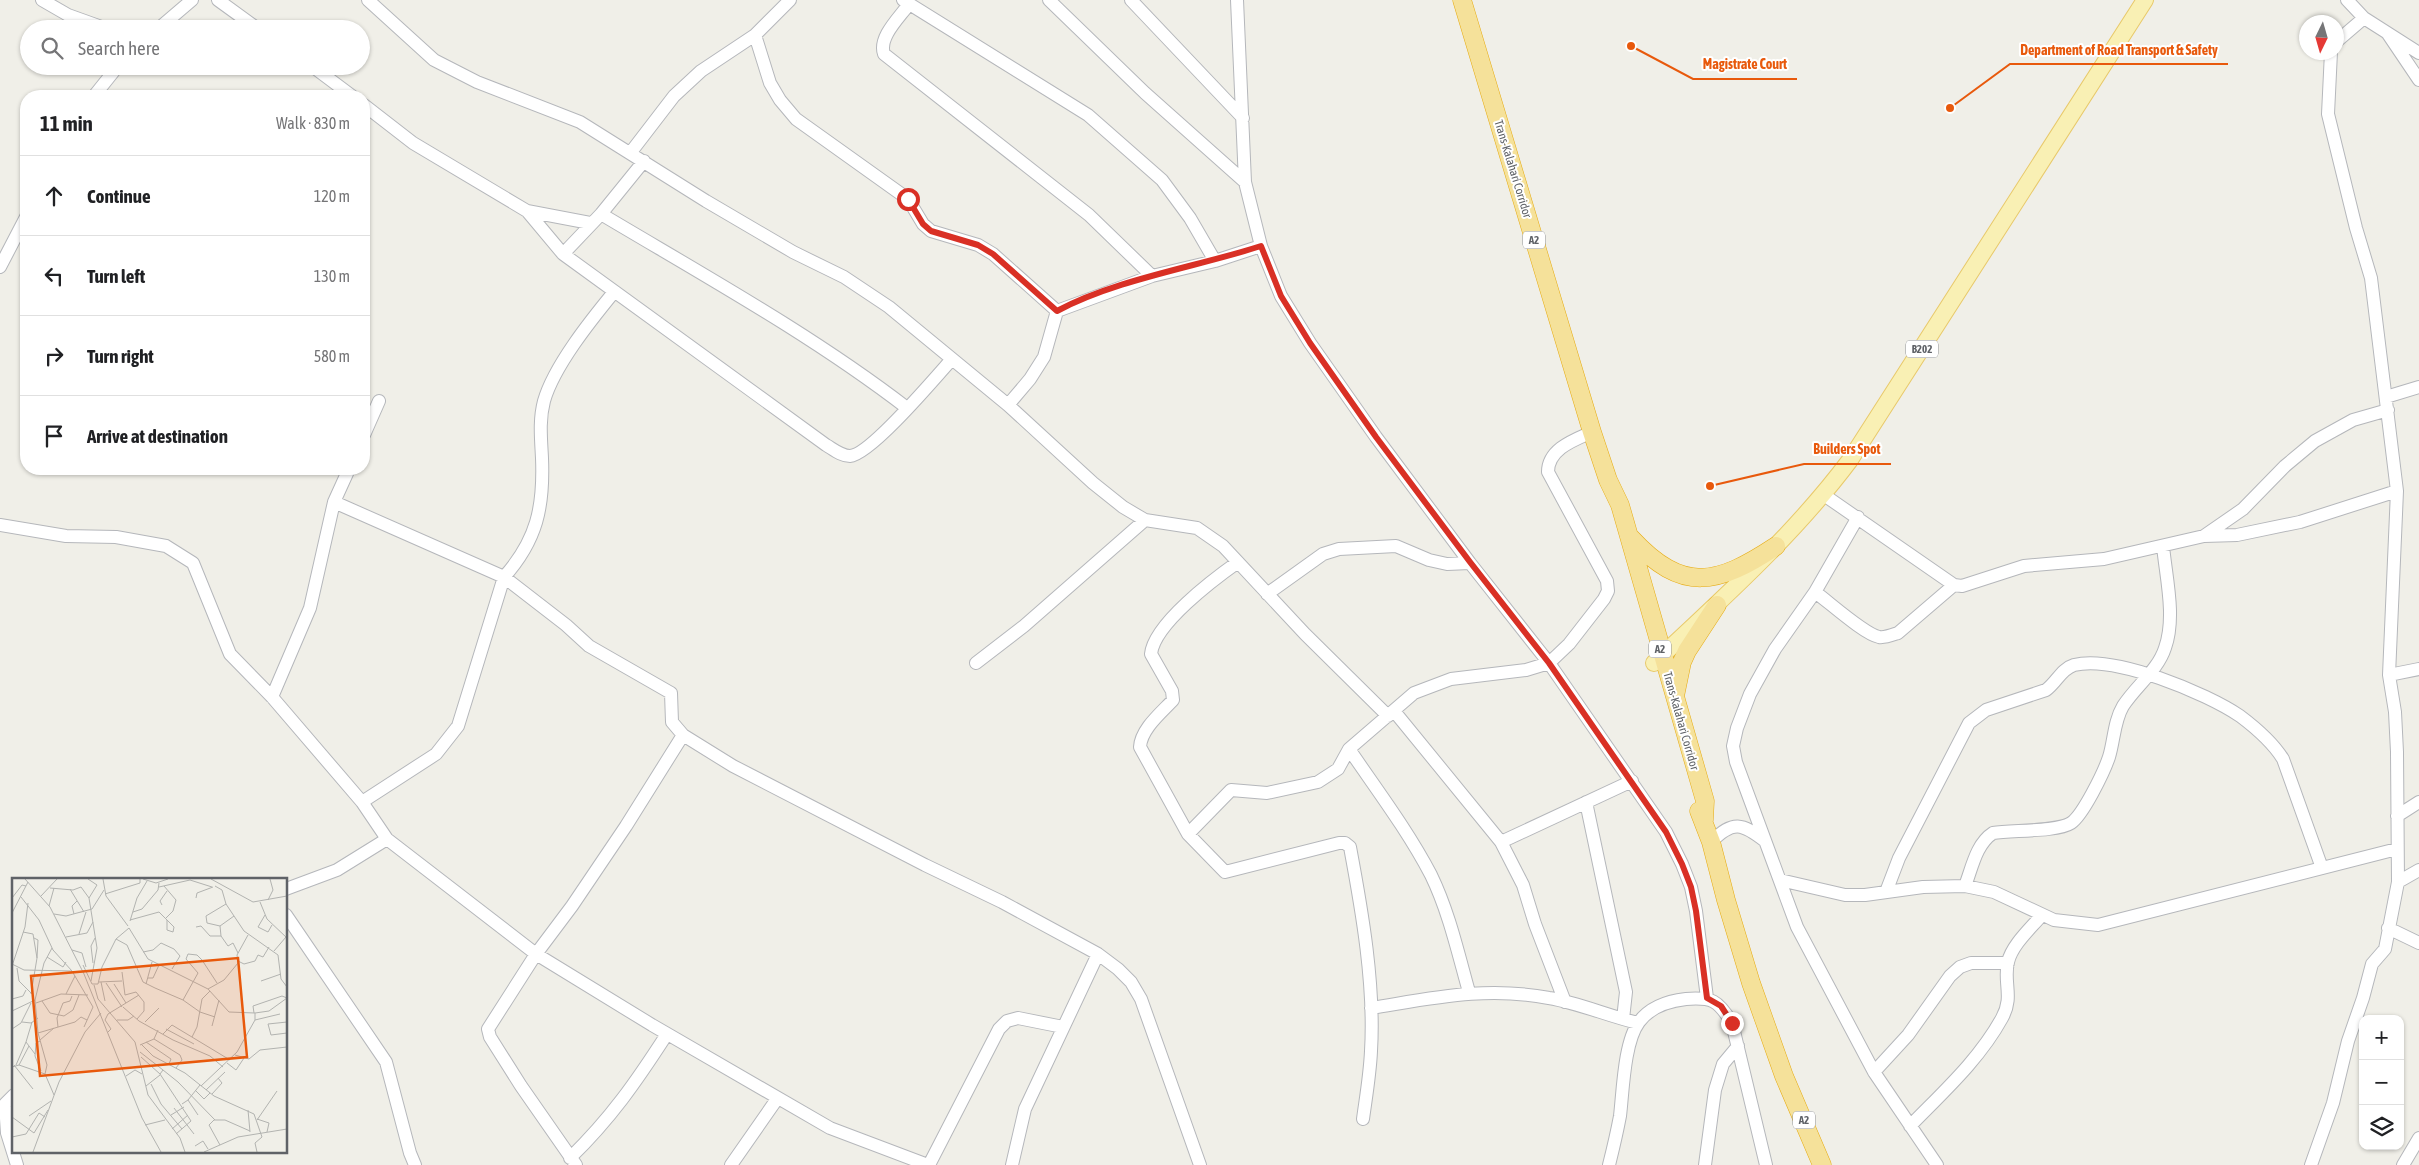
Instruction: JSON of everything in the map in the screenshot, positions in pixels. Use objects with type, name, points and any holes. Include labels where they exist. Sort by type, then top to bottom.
[{"type":"highway","name":"Trans-Kalahari Corridor","points":[[1462,0],[1592,432],[1608,480],[1620,505],[1695,804],[1704,820],[1711,842],[1751,983],[1784,1076],[1822,1165]]},
{"type":"highway","name":"Trans-Kalahari Corridor","points":[[1608,480],[1611,506],[1658,659],[1674,700],[1704,801],[1704,820]]},
{"type":"highway","points":[[1628,536],[1654,561],[1668,569],[1694,577],[1722,576],[1736,571],[1776,546]]},
{"type":"highway","points":[[1674,700],[1682,662],[1717,605]]},
{"type":"highway","name":"Trans-Kalahari Corridor","points":[[1784,1076],[1787,1096],[1814,1165]]},
{"type":"main road","name":"B202","points":[[1658,659],[1717,605],[1776,546],[1824,494],[1855,452],[2145,0]]},
{"type":"street","points":[[42,0],[68,15],[82,20]]},
{"type":"street","points":[[169,20],[192,0]]},
{"type":"street","points":[[218,0],[246,20]]},
{"type":"street","points":[[368,0],[434,60],[477,82],[580,122],[631,152],[706,201],[793,252],[844,277],[889,307],[1008,405],[1093,483],[1123,507],[1145,520],[1197,528],[1211,536],[1267,594],[1391,714],[1501,842],[1523,885],[1535,924],[1565,1002]]},
{"type":"street","points":[[631,152],[669,103],[701,70],[755,35],[790,0]]},
{"type":"street","points":[[1049,0],[1131,80],[1245,182]]},
{"type":"street","points":[[1131,0],[1243,118]]},
{"type":"street","points":[[1237,0],[1245,182],[1261,246],[1281,296],[1310,343],[1376,437],[1549,663],[1666,832],[1691,887],[1696,911],[1707,998]]},
{"type":"street","points":[[2347,0],[2364,18],[2386,30],[2419,53]]},
{"type":"street","points":[[1152,276],[1089,215],[884,54],[882,49],[885,38],[906,2],[1088,116],[1162,180],[1186,212],[1215,261]]},
{"type":"street","points":[[2344,35],[2364,18]]},
{"type":"street","points":[[2386,30],[2419,80]]},
{"type":"street","points":[[755,35],[770,83],[780,100],[796,119],[903,195],[923,224],[931,231],[978,245],[993,254],[1057,311]]},
{"type":"street","points":[[2311,1165],[2333,1103],[2348,1041],[2363,998],[2372,964],[2384,949],[2398,882],[2395,712],[2389,675],[2397,490],[2371,278],[2356,228],[2328,114],[2331,60]]},
{"type":"street","points":[[99,90],[111,75]]},
{"type":"street","points":[[324,75],[344,90]]},
{"type":"street","points":[[370,110],[413,144],[527,211],[563,254],[826,445],[844,455],[850,456],[862,451],[907,408],[952,359]]},
{"type":"street","points":[[563,254],[590,223],[601,214],[644,161]]},
{"type":"street","points":[[527,211],[590,223]]},
{"type":"street","points":[[601,214],[730,291],[853,368],[907,408]]},
{"type":"street","points":[[0,267],[20,229]]},
{"type":"street","points":[[1057,311],[1152,276],[1215,261],[1261,246]]},
{"type":"street","points":[[362,802],[436,754],[458,726],[504,577],[528,545],[537,521],[543,476],[540,436],[545,399],[571,350],[614,292]]},
{"type":"street","points":[[1008,405],[1030,379],[1044,356],[1057,311]]},
{"type":"street","points":[[2204,536],[2243,509],[2285,466],[2316,440],[2419,387]]},
{"type":"street","points":[[370,421],[379,401]]},
{"type":"street","points":[[1188,834],[1231,790],[1267,793],[1318,782],[1338,769],[1349,749],[1414,693],[1451,679],[1526,670],[1549,663],[1569,644],[1604,599],[1608,591],[1607,582],[1548,472],[1548,464],[1553,455],[1571,442],[1592,432]]},
{"type":"street","points":[[272,697],[310,608],[334,502],[346,475]]},
{"type":"street","points":[[1824,494],[1954,585],[1962,586],[2024,566],[2104,559],[2204,536],[2237,535],[2300,522],[2397,490]]},
{"type":"street","points":[[334,502],[504,577],[566,625],[589,646],[671,693],[672,722],[683,735],[733,766],[925,865],[1002,902],[1098,954],[1118,969],[1130,982],[1141,999],[1154,1032],[1176,1104],[1200,1165]]},
{"type":"street","points":[[1858,517],[1815,592],[1775,649],[1750,694],[1737,728],[1733,746],[1736,762],[1796,927],[1874,1072],[1937,1165]]},
{"type":"street","points":[[976,663],[1024,626],[1145,520]]},
{"type":"street","points":[[0,526],[66,536],[116,537],[166,546],[193,563],[230,654],[272,697],[362,802],[387,839],[536,954],[667,1034],[830,1128],[928,1165],[999,1029],[1007,1021],[1018,1018],[1063,1027]]},
{"type":"street","points":[[1267,594],[1324,554],[1339,550],[1396,546],[1429,560],[1446,564],[1470,562]]},
{"type":"street","points":[[1965,886],[1985,838],[1993,833],[2060,828],[2078,816],[2108,758],[2118,716],[2165,648],[2170,627],[2163,546]]},
{"type":"street","points":[[1238,562],[1198,592],[1158,635],[1151,654],[1172,691],[1173,700],[1140,739],[1140,747],[1188,834],[1225,872],[1339,843],[1345,843],[1350,847],[1364,933],[1371,1008],[1371,1051],[1363,1119]]},
{"type":"street","points":[[1815,592],[1879,637],[1898,634],[1954,585]]},
{"type":"street","points":[[1886,892],[1899,858],[1941,774],[1966,728],[1978,714],[2046,690],[2063,670],[2087,664],[2114,665],[2148,675],[2226,708],[2242,718],[2275,747],[2283,759],[2322,868]]},
{"type":"street","points":[[2389,675],[2419,669]]},
{"type":"street","points":[[667,1034],[623,1101],[573,1162],[521,1086],[488,1032],[489,1025],[536,954],[588,882],[683,735]]},
{"type":"street","points":[[1349,749],[1388,805],[1431,876],[1451,928],[1469,992]]},
{"type":"street","points":[[1501,842],[1632,781]]},
{"type":"street","points":[[1586,802],[1626,992],[1623,1019]]},
{"type":"street","points":[[2397,816],[2419,802]]},
{"type":"street","points":[[1711,842],[1724,829],[1734,826],[1742,826],[1766,841]]},
{"type":"street","points":[[288,888],[337,870],[387,839]]},
{"type":"street","points":[[1780,880],[1845,895],[1924,887],[1965,886],[1994,892],[2041,916],[2068,922],[2098,925],[2111,923],[2167,906],[2266,884],[2396,849]]},
{"type":"street","points":[[2398,882],[2419,870]]},
{"type":"street","points":[[1910,1126],[1968,1065],[2002,1018],[2008,1002],[2008,963],[2014,948],[2041,916]]},
{"type":"street","points":[[288,918],[386,1062],[410,1153],[415,1165]]},
{"type":"street","points":[[2388,928],[2419,943]]},
{"type":"street","points":[[1012,1165],[1025,1109],[1098,954]]},
{"type":"street","points":[[1874,1072],[1908,1035],[1960,967],[1971,963],[2008,963]]},
{"type":"street","points":[[1371,1008],[1469,992],[1520,994],[1565,1002],[1638,1023]]},
{"type":"street","points":[[1609,1165],[1619,1119],[1629,1046],[1638,1023],[1653,1008],[1681,1000],[1707,998],[1721,1006],[1732,1023],[1766,1165]]},
{"type":"street","points":[[1705,1165],[1715,1090],[1723,1064],[1738,1046]]},
{"type":"street","points":[[12,1097],[5,1104],[4,1130],[12,1152]]},
{"type":"street","points":[[731,1165],[777,1099]]},
{"type":"street","points":[[2403,1165],[2419,1138]]},
{"type":"street","points":[[12,1152],[17,1165]]},
{"type":"place","name":"Magistrate Court","points":[[1631,46]]},
{"type":"place","name":"Department of Road Transport & Safety","points":[[1950,108]]},
{"type":"place","name":"Builders Spot","points":[[1710,486]]},
{"type":"route","points":[[908,199],[923,224],[931,231],[978,245],[993,254],[1057,311],[1074,303],[1152,276],[1215,261],[1261,246],[1281,296],[1310,343],[1376,437],[1590,719],[1666,832],[1691,887],[1696,911],[1707,998],[1721,1006],[1732,1023]]}]
